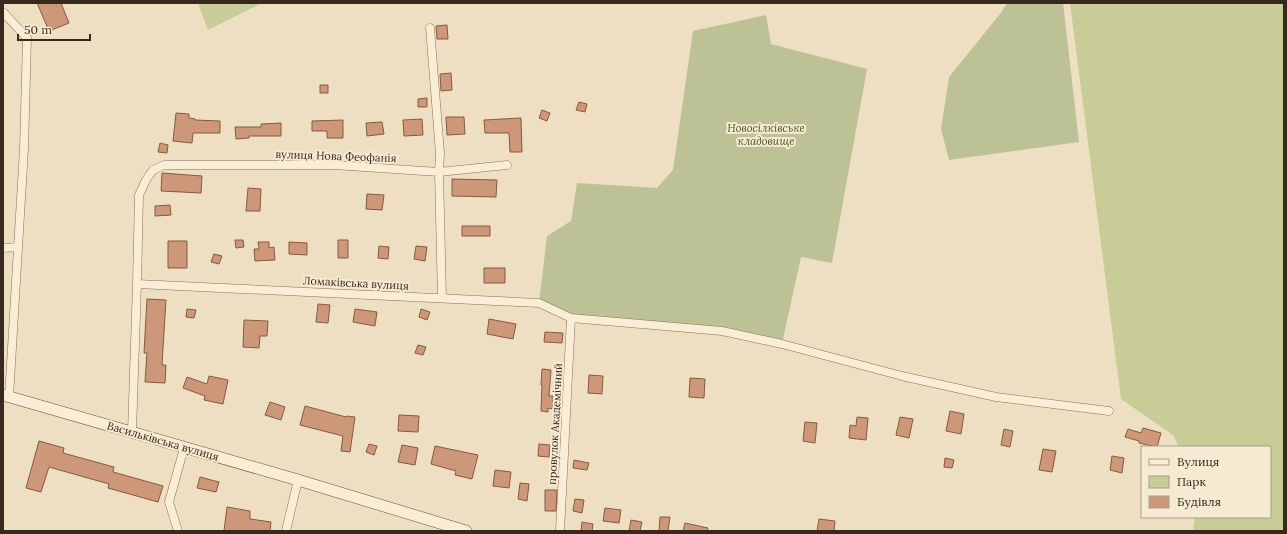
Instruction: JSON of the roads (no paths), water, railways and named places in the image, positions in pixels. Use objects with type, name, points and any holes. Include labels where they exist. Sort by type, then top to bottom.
[{"type":"street","points":[[3,12],[27,38],[24,149],[6,396]]},
{"type":"street","points":[[430,28],[440,153],[439,172],[442,298]]},
{"type":"street","name":"вулиця Нова Феофанія","points":[[138,284],[139,195],[146,180],[153,170],[164,165],[334,165],[439,172],[507,165]]},
{"type":"street","points":[[3,248],[18,247]]},
{"type":"street","points":[[132,432],[138,284]]},
{"type":"street","name":"Ломаківська вулиця","points":[[138,284],[539,302],[571,318]]},
{"type":"street","points":[[571,318],[722,331],[782,344],[902,376],[996,397],[1109,411]]},
{"type":"street","name":"провулок Академічний","points":[[560,531],[571,318]]},
{"type":"street","name":"Васильківська вулиця","points":[[6,396],[298,480],[466,531]]},
{"type":"street","points":[[178,531],[169,502],[184,448]]},
{"type":"street","points":[[286,531],[298,480]]},
{"type":"park label","name":"Новосілківське кладовище","points":[[766,134]]}]
